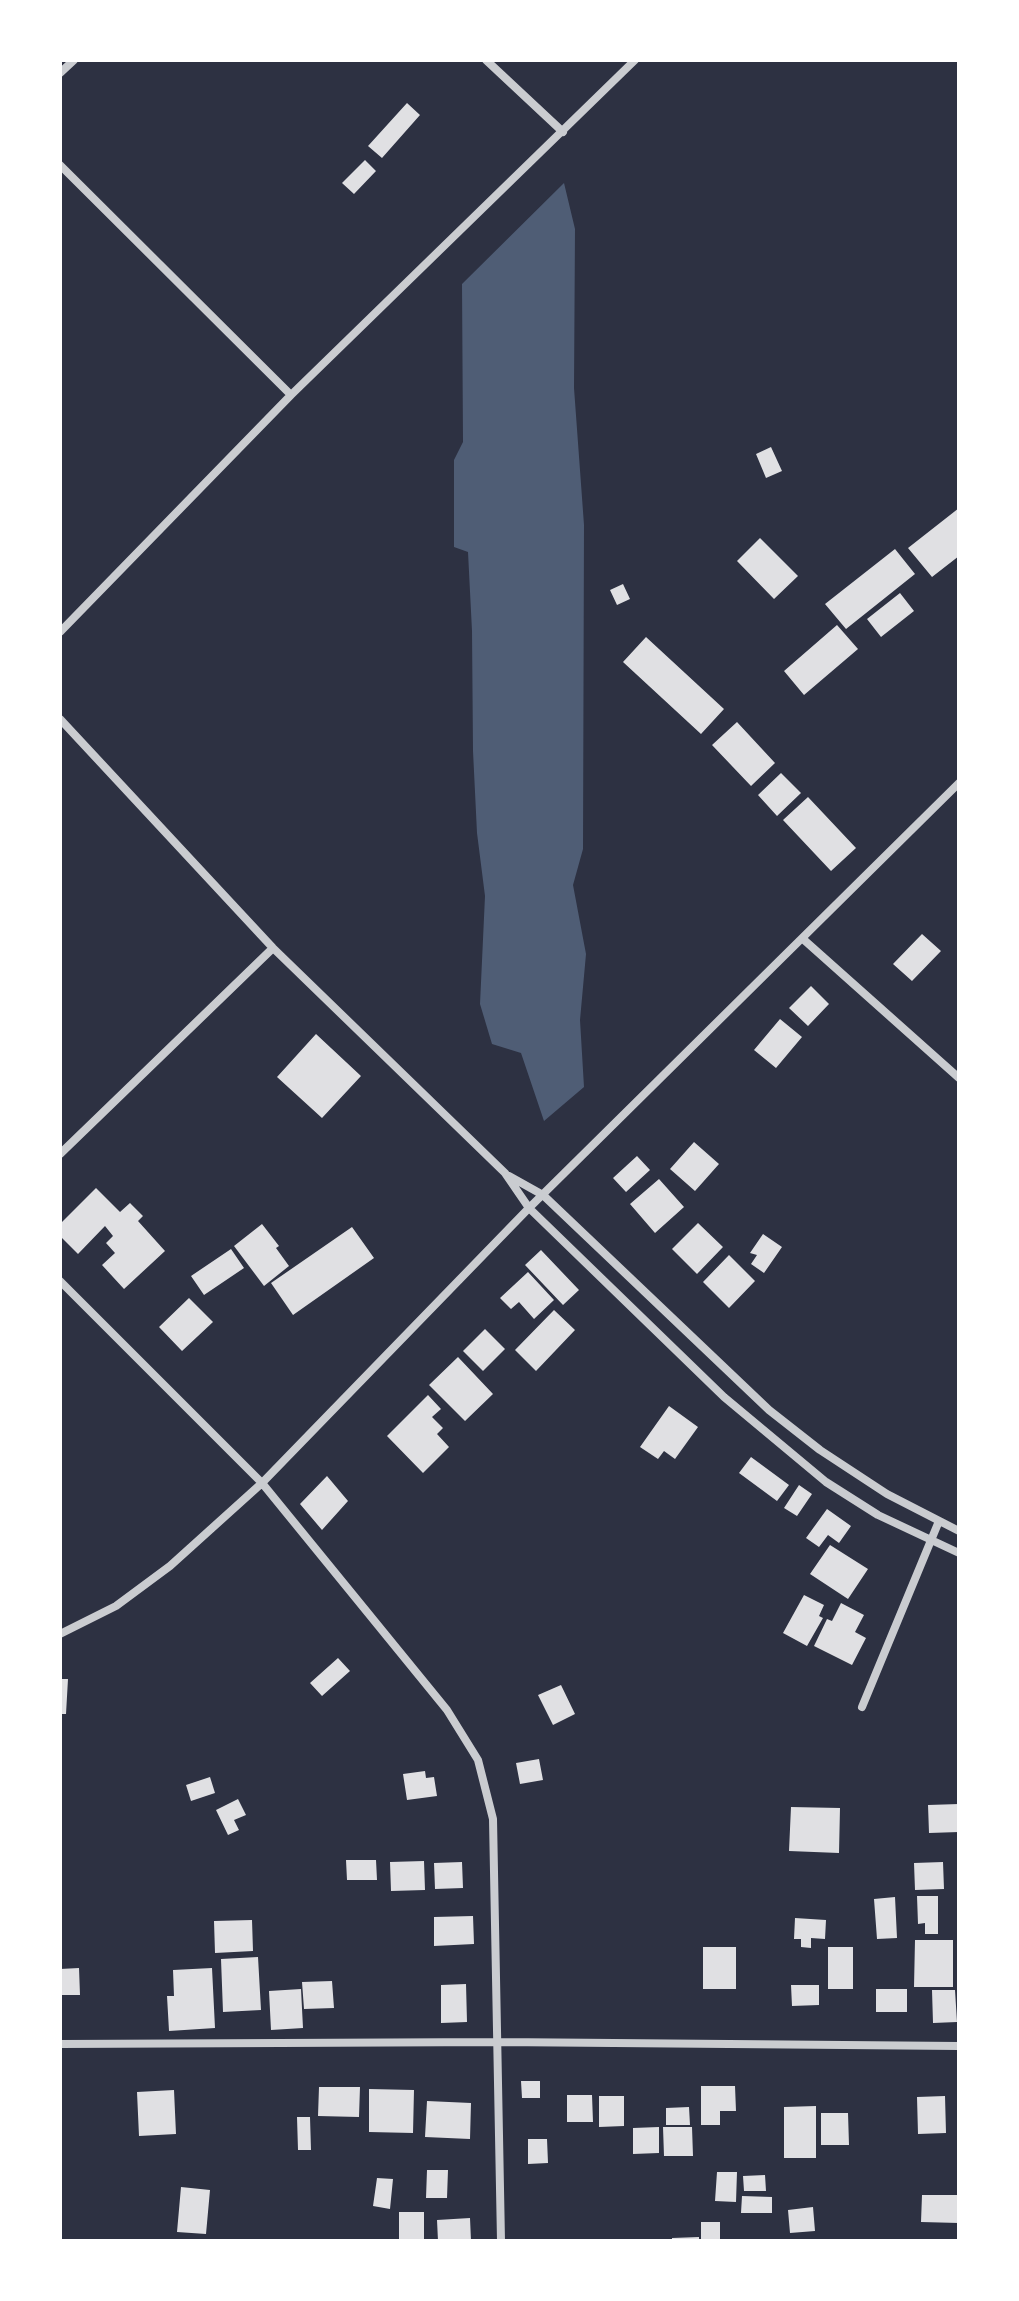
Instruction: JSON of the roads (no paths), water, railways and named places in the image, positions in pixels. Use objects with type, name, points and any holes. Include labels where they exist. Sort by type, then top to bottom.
[{"type":"street","points":[[60,73],[74,60]]},
{"type":"street","points":[[486,60],[563,132]]},
{"type":"street","points":[[60,632],[291,395],[635,60]]},
{"type":"street","points":[[60,165],[291,395]]},
{"type":"street","points":[[60,719],[273,948],[505,1173],[529,1208],[724,1397],[826,1482],[878,1515],[932,1543],[959,1553]]},
{"type":"street","points":[[60,1634],[116,1606],[170,1566],[262,1483],[529,1208],[959,783]]},
{"type":"street","points":[[803,939],[959,1078]]},
{"type":"street","points":[[60,1154],[273,948]]},
{"type":"street","points":[[505,1173],[543,1195],[769,1410],[820,1450],[887,1494],[959,1531]]},
{"type":"street","points":[[60,1281],[262,1483],[447,1710],[478,1760],[493,1819],[501,2241]]},
{"type":"street","points":[[862,1707],[939,1521]]},
{"type":"street","points":[[60,2044],[499,2042],[959,2046]]},
{"type":"water","points":[[564,183],[575,229],[574,388],[584,525],[583,849],[573,885],[586,954],[580,1020],[584,1087],[544,1121],[521,1053],[492,1044],[480,1004],[485,896],[477,833],[468,552],[454,547],[454,460],[463,442],[462,284]]}]
